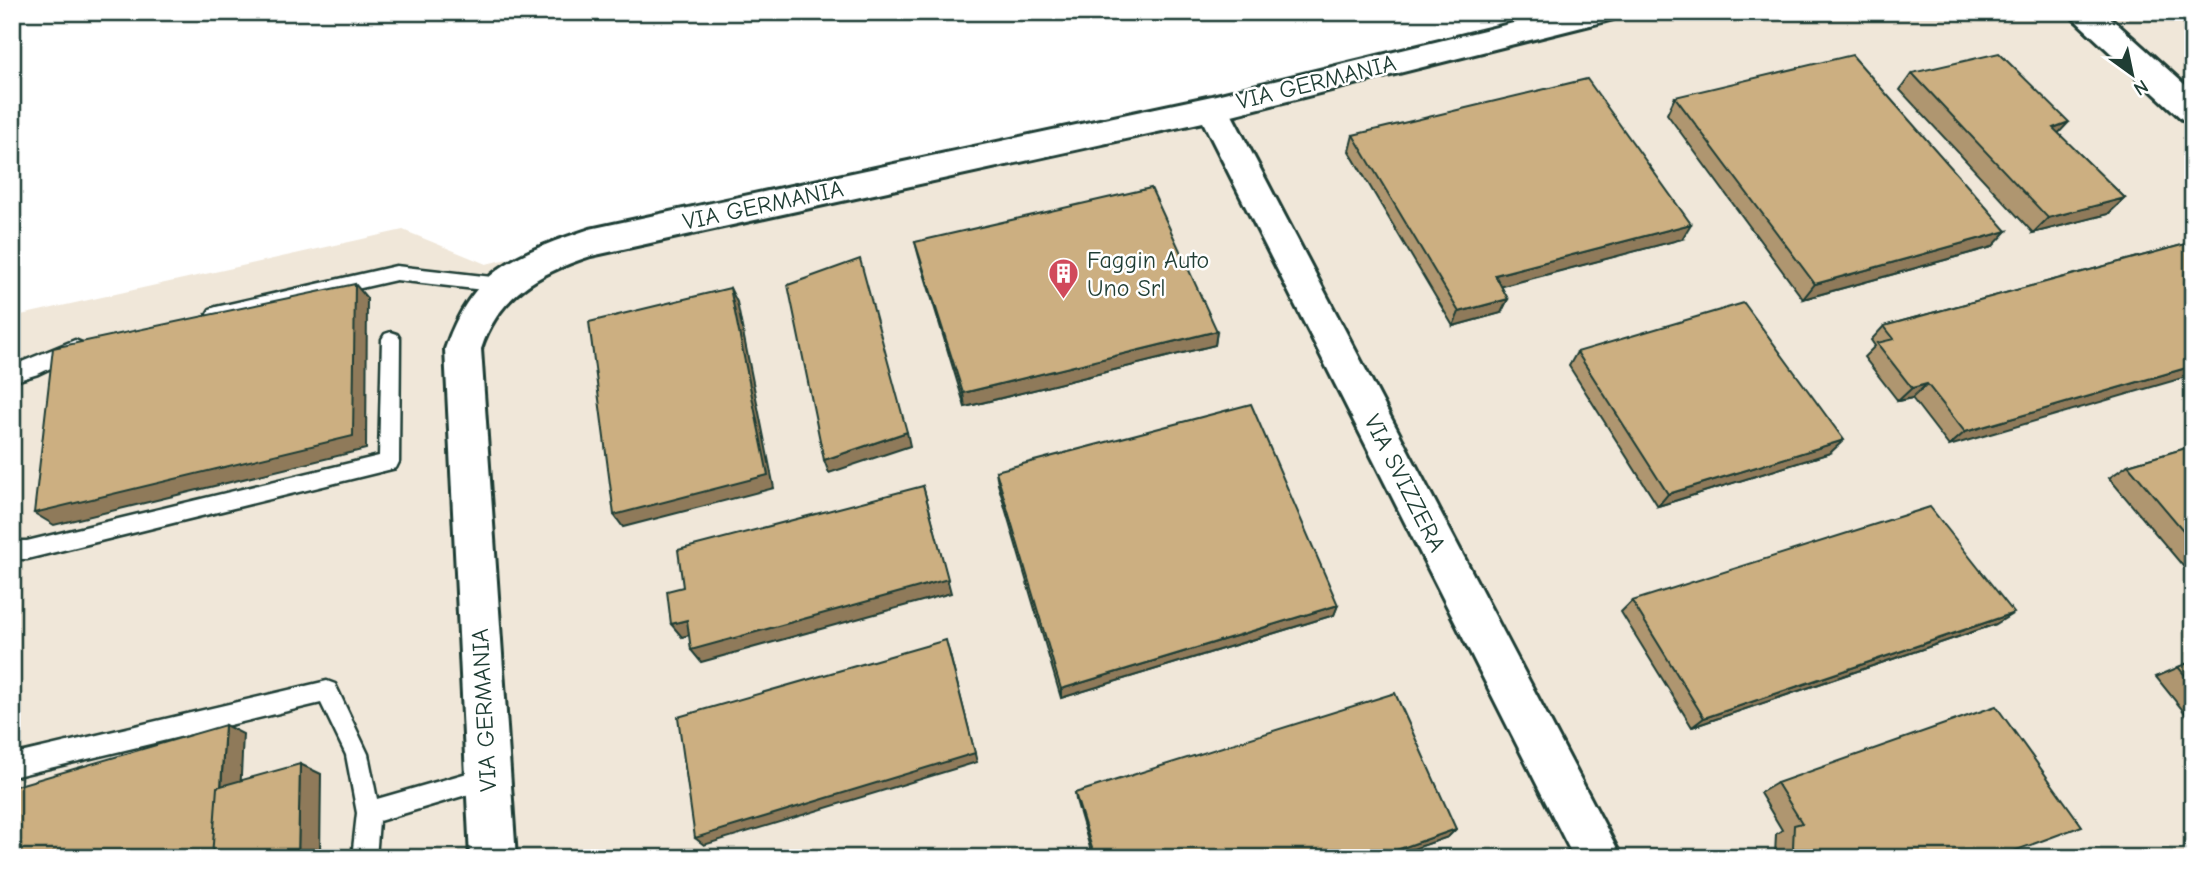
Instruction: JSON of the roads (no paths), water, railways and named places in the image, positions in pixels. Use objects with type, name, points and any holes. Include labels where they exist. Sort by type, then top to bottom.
[{"type":"street","name":"VIA GERMANIA","points":[[493,858],[463,349],[476,311],[501,285],[553,255],[590,243],[1212,108],[1602,12]]},
{"type":"street","points":[[2085,12],[2193,111]]},
{"type":"street","name":"VIA SVIZZERA","points":[[1212,108],[1599,858]]},
{"type":"lane","points":[[195,318],[396,273],[501,285]]},
{"type":"lane","points":[[12,550],[27,550],[389,462],[391,339]]},
{"type":"lane","points":[[12,374],[31,369],[88,342]]},
{"type":"lane","points":[[12,766],[327,691],[358,754],[368,813],[364,858]]},
{"type":"lane","points":[[368,813],[488,778]]},
{"type":"place","name":"Faggin Auto Uno Srl","points":[[1064,301]]}]
